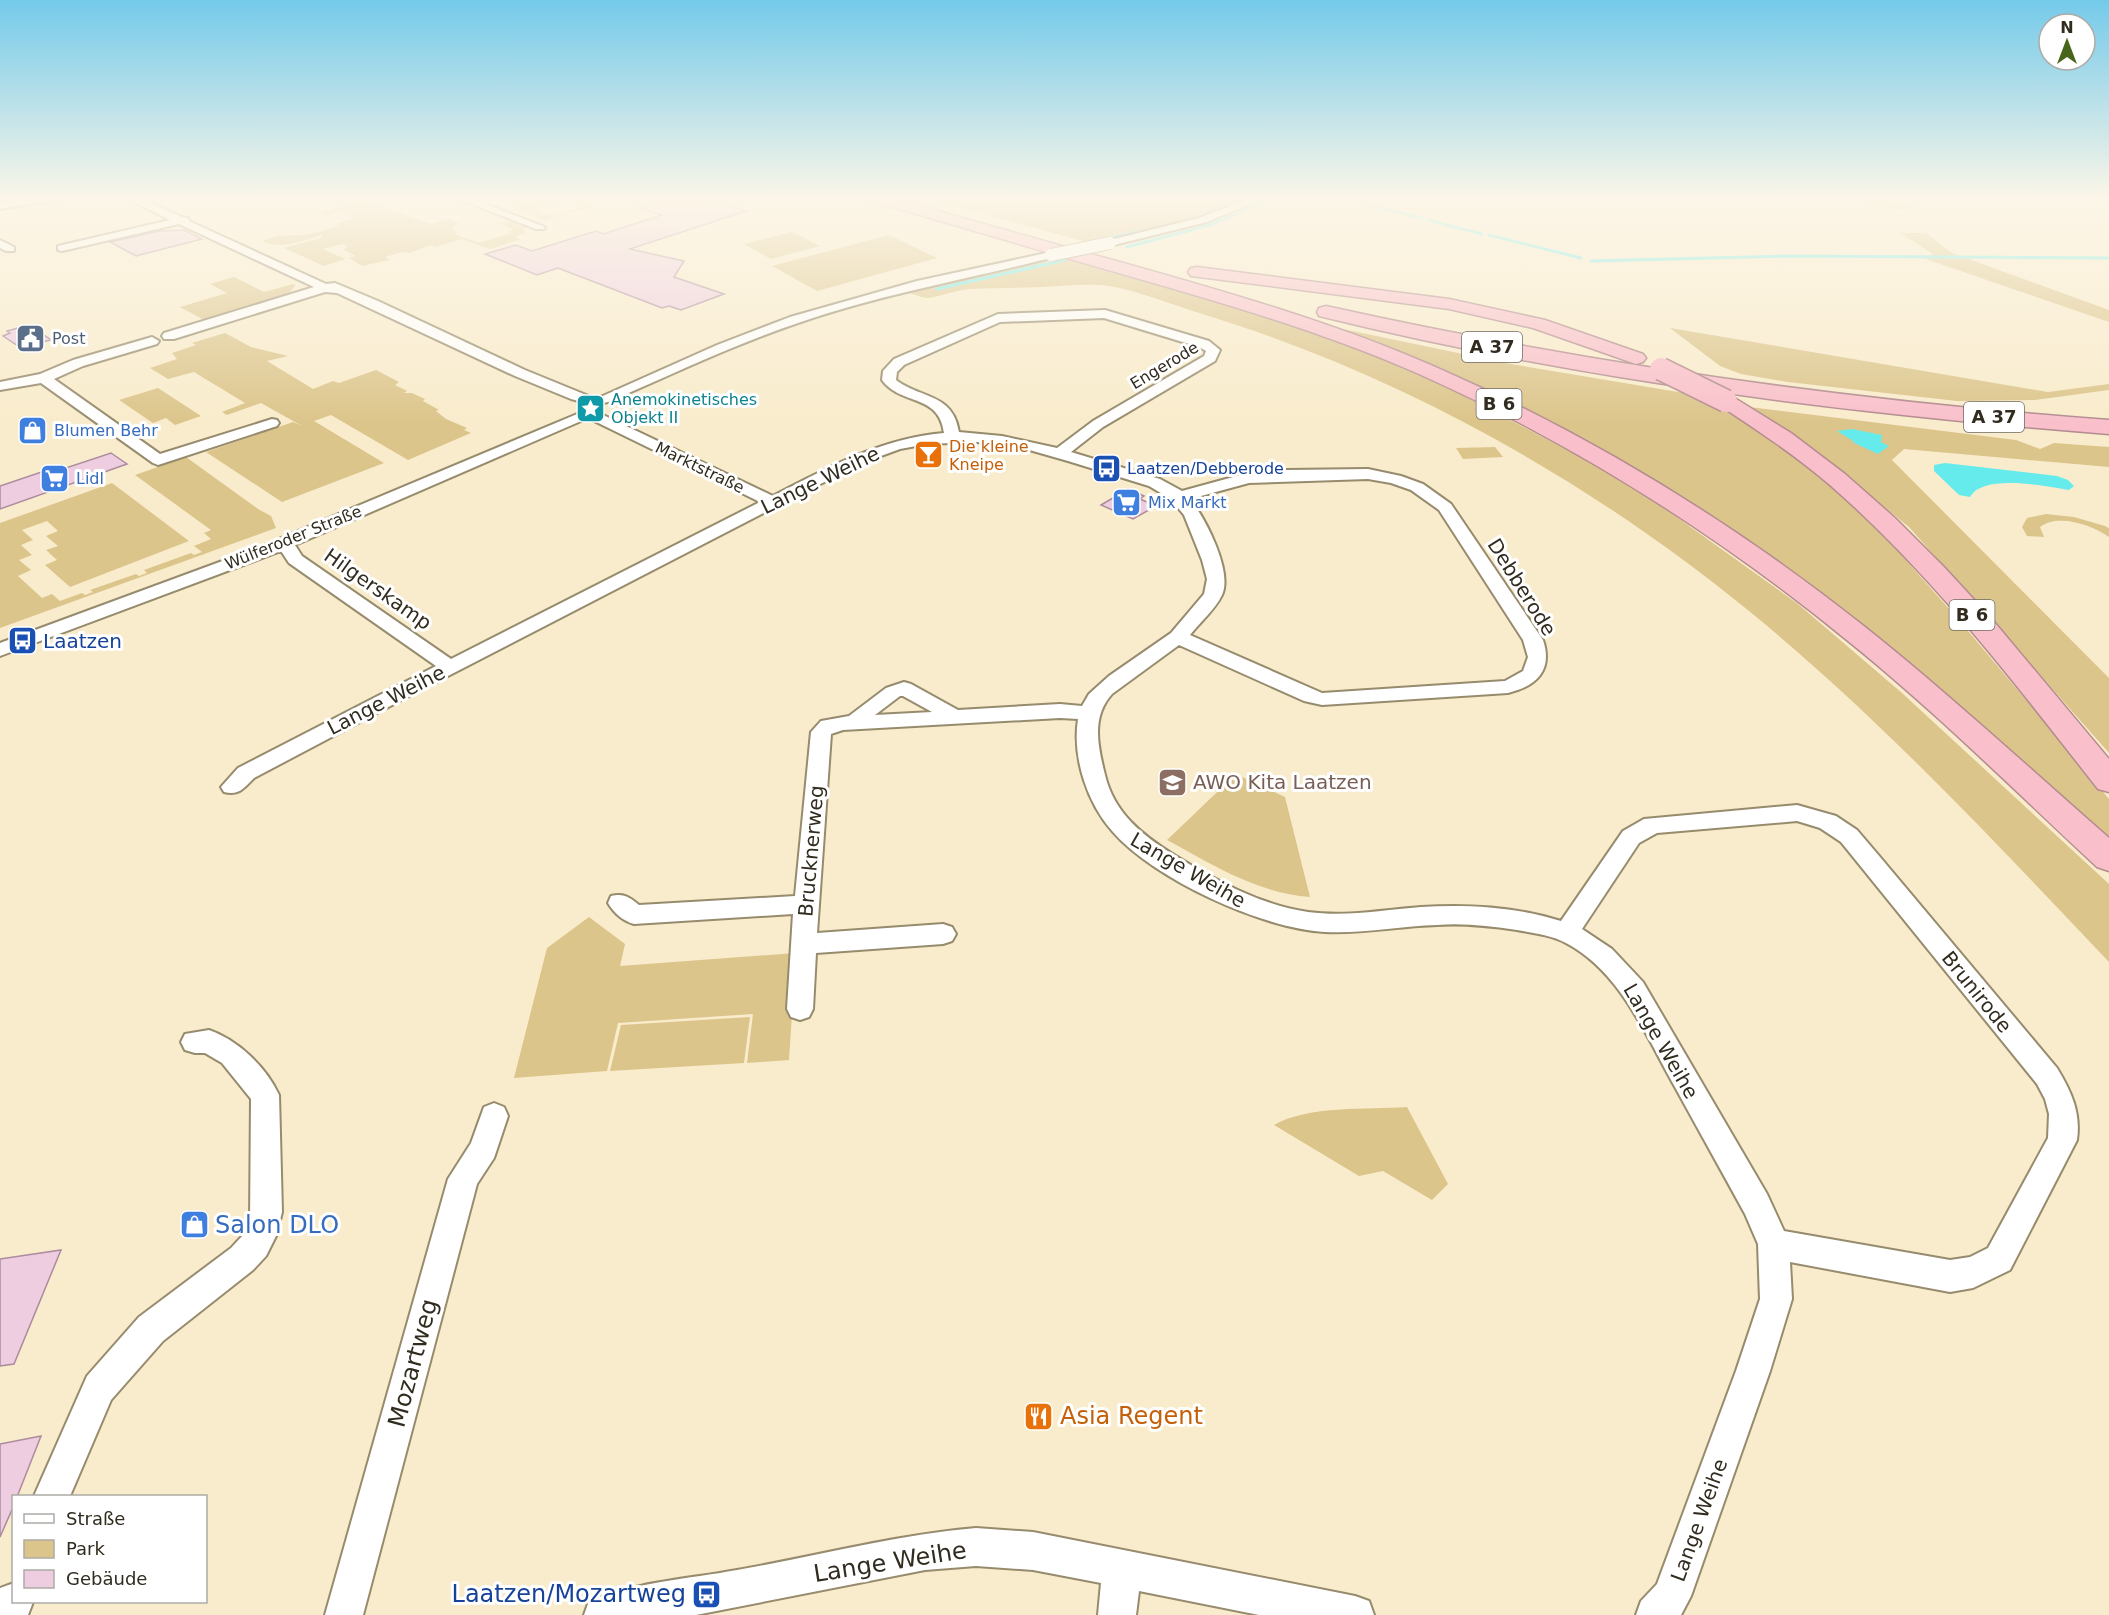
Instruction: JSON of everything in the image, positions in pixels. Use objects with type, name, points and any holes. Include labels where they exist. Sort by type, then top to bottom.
[{"type":"highway","name":"B 6","points":[[1138,272],[1225,297],[1357,342],[1434,374],[1527,418],[1648,486],[1753,555],[1855,632],[2109,858]]},
{"type":"highway","name":"A 37","points":[[1179,272],[1224,287],[1361,320],[1587,364],[1816,398],[2109,427]]},
{"type":"highway","name":"B 6","points":[[1200,272],[1398,296],[1478,310],[1573,335],[1660,369],[1726,401],[1780,434],[1808,455],[1900,536],[1972,615],[2109,781]]},
{"type":"highway","name":"A 37","points":[[1225,297],[1453,348],[1701,391],[1927,419],[2109,436]]},
{"type":"highway","points":[[2066,728],[2109,769]]},
{"type":"street","name":"Marktstraße","points":[[301,272],[374,304],[520,374],[536,387],[630,425],[778,499]]},
{"type":"street","name":"Wülferoder Straße","points":[[0,650],[285,543],[592,408],[716,350],[916,285],[973,272]]},
{"type":"street","points":[[169,336],[330,286]]},
{"type":"street","name":"Engerode","points":[[952,436],[946,414],[939,405],[892,384],[889,380],[890,371],[899,362],[991,320],[1105,314],[1204,344],[1213,350],[1210,357],[1098,424],[1060,453]]},
{"type":"street","points":[[0,386],[44,378],[78,363],[152,341]]},
{"type":"street","points":[[44,378],[158,459],[272,423]]},
{"type":"street","name":"Wülferoder Straße","points":[[0,639],[294,530],[592,408]]},
{"type":"street","name":"Lange Weihe","points":[[232,787],[246,773],[450,666],[778,499],[876,452],[912,441],[952,436],[995,438],[1060,453],[1147,479],[1180,497],[1188,504],[1196,518],[1217,582],[1215,593],[1207,606],[1178,637],[1112,683],[1093,702],[1089,714],[1088,748],[1094,780],[1110,816],[1124,832],[1141,845],[1253,908],[1306,921],[1345,924],[1455,915],[1567,932],[1614,966],[1634,989],[1756,1204],[1774,1244],[1776,1299],[1672,1596],[1655,1615]]},
{"type":"street","name":"Debberode","points":[[1178,637],[1311,697],[1332,700],[1508,687],[1531,675],[1538,661],[1533,640],[1445,507],[1417,487],[1395,479],[1368,474],[1296,475],[1248,478],[1180,497]]},
{"type":"street","name":"Hilgerskamp","points":[[285,543],[295,559],[450,666]]},
{"type":"street","points":[[858,723],[859,717],[893,692],[904,688],[949,712],[950,717]]},
{"type":"street","name":"Brucknerweg","points":[[800,1010],[806,904],[821,732],[825,727],[832,724],[1059,711],[1089,714]]},
{"type":"street","name":"Brunirode","points":[[1567,932],[1631,837],[1652,825],[1797,813],[1821,820],[1849,836],[2047,1076],[2061,1099],[2066,1122],[2062,1140],[1999,1259],[1973,1272],[1950,1276],[1774,1244]]},
{"type":"street","points":[[620,903],[634,915],[806,904]]},
{"type":"street","points":[[803,944],[943,934]]},
{"type":"street","points":[[53,1495],[99,1388],[150,1329],[242,1259],[255,1245],[265,1226],[268,1202],[265,1095],[232,1055],[209,1041],[195,1042]]},
{"type":"street","name":"Mozartweg","points":[[344,1615],[463,1179],[484,1149],[494,1116]]},
{"type":"street","name":"Lange Weihe","points":[[603,1615],[658,1602],[738,1589],[925,1551],[976,1547],[1033,1551],[1355,1615]]},
{"type":"street","points":[[1117,1615],[1122,1570]]},
{"type":"green space","points":[[783,272],[885,272],[817,291]]},
{"type":"green space","points":[[998,272],[1113,272],[1318,332],[1447,387],[1625,480],[1798,604],[1902,693],[2109,884],[2109,962],[2023,871],[1890,737],[1749,611],[1687,562],[1622,517],[1487,434],[1416,398],[1271,337],[1111,286],[970,289],[928,298],[908,292]]},
{"type":"green space","points":[[1965,272],[2005,272],[2109,310],[2109,322]]},
{"type":"green space","points":[[234,277],[264,292],[295,285],[287,294],[268,302],[206,321],[180,307],[227,293],[210,284]]},
{"type":"green space","points":[[1314,323],[1511,364],[1708,397],[1766,433],[1830,483],[1881,532],[1958,619],[2109,799],[2109,844],[1999,746],[1626,468]]},
{"type":"green space","points":[[1670,328],[2048,392],[2109,384],[2109,390],[2035,400],[1957,401],[1788,382],[1741,374],[1720,366]]},
{"type":"green space","points":[[225,333],[251,347],[288,356],[267,361],[313,389],[333,381],[339,383],[376,370],[399,382],[395,385],[407,391],[404,393],[412,393],[425,399],[423,401],[439,410],[436,411],[446,419],[467,428],[464,430],[471,433],[408,460],[331,415],[314,421],[384,463],[282,502],[206,452],[293,422],[302,426],[261,403],[227,415],[222,412],[245,403],[194,372],[168,379],[150,368],[177,359],[172,353],[196,345],[192,343]]},
{"type":"green space","points":[[158,388],[201,416],[175,425],[166,418],[153,423],[119,400]]},
{"type":"green space","points":[[1749,407],[2016,440],[2040,449],[2054,443],[2109,447],[2109,467],[1904,449],[1892,460],[2109,678],[2109,753],[1909,527],[1799,438]]},
{"type":"green space","points":[[1495,447],[1503,457],[1463,459],[1456,448]]},
{"type":"green space","points":[[186,457],[271,516],[276,528],[0,628],[0,523],[112,483],[189,541],[70,587],[45,565],[57,560],[46,550],[58,546],[46,536],[58,531],[47,521],[22,530],[33,540],[21,545],[32,555],[19,560],[31,570],[18,576],[42,598],[52,594],[60,601],[82,593],[85,595],[93,592],[90,590],[136,574],[139,576],[147,573],[144,570],[191,553],[194,555],[202,552],[194,546],[211,539],[204,533],[211,530],[135,475]]},
{"type":"green space","points":[[2046,514],[2074,517],[2105,526],[2109,528],[2109,537],[2094,528],[2065,521],[2047,523],[2040,527],[2044,537],[2027,536],[2022,527],[2027,518]]},
{"type":"green space","points":[[1236,774],[1285,797],[1310,897],[1254,884],[1218,868],[1167,840]]},
{"type":"green space","points":[[589,917],[625,944],[620,966],[796,953],[789,1060],[747,1063],[753,1014],[618,1023],[607,1071],[514,1078],[547,948]]},
{"type":"green space","points":[[750,1017],[744,1063],[610,1071],[621,1025]]},
{"type":"green space","points":[[1407,1107],[1448,1184],[1432,1200],[1383,1171],[1359,1176],[1274,1125],[1304,1114],[1321,1111]]},
{"type":"water","points":[[1852,429],[1882,435],[1881,442],[1889,446],[1878,454],[1850,441],[1855,442],[1837,431]]},
{"type":"water","points":[[1945,463],[2057,476],[2068,480],[2074,486],[2069,490],[2031,484],[2001,483],[1988,485],[1977,490],[1970,497],[1959,495],[1934,471],[1934,465]]},
{"type":"building","points":[[569,272],[677,272],[674,277],[724,294],[681,310],[669,306],[662,308]]},
{"type":"building","name":"Post","points":[[25,326],[34,328],[51,340],[38,343],[29,351],[3,336],[10,333],[7,331]]},
{"type":"building","name":"Lidl","points":[[111,453],[127,464],[0,509],[0,486],[62,465],[66,468]]},
{"type":"building","name":"Mix Markt","points":[[1128,489],[1144,496],[1140,499],[1156,506],[1133,519],[1101,505]]},
{"type":"building","points":[[61,1250],[14,1364],[0,1366],[0,1259]]},
{"type":"building","points":[[41,1436],[18,1495],[12,1495],[12,1510],[0,1537],[0,1444]]},
{"type":"waterway","points":[[937,289],[1010,272]]},
{"type":"place","name":"Post","points":[[31,338]]},
{"type":"place","name":"Anemokinetisches Objekt II","points":[[590,408]]},
{"type":"place","name":"Blumen Behr","points":[[33,430]]},
{"type":"place","name":"Die kleine Kneipe","points":[[928,455]]},
{"type":"place","name":"Laatzen/Debberode","points":[[1106,468]]},
{"type":"place","name":"Lidl","points":[[55,478]]},
{"type":"place","name":"Mix Markt","points":[[1127,502]]},
{"type":"place","name":"Laatzen","points":[[22,641]]},
{"type":"place","name":"AWO Kita Laatzen","points":[[1172,782]]},
{"type":"place","name":"Salon DLO","points":[[194,1225]]},
{"type":"place","name":"Asia Regent","points":[[1039,1416]]},
{"type":"place","name":"Laatzen/Mozartweg","points":[[707,1594]]}]
